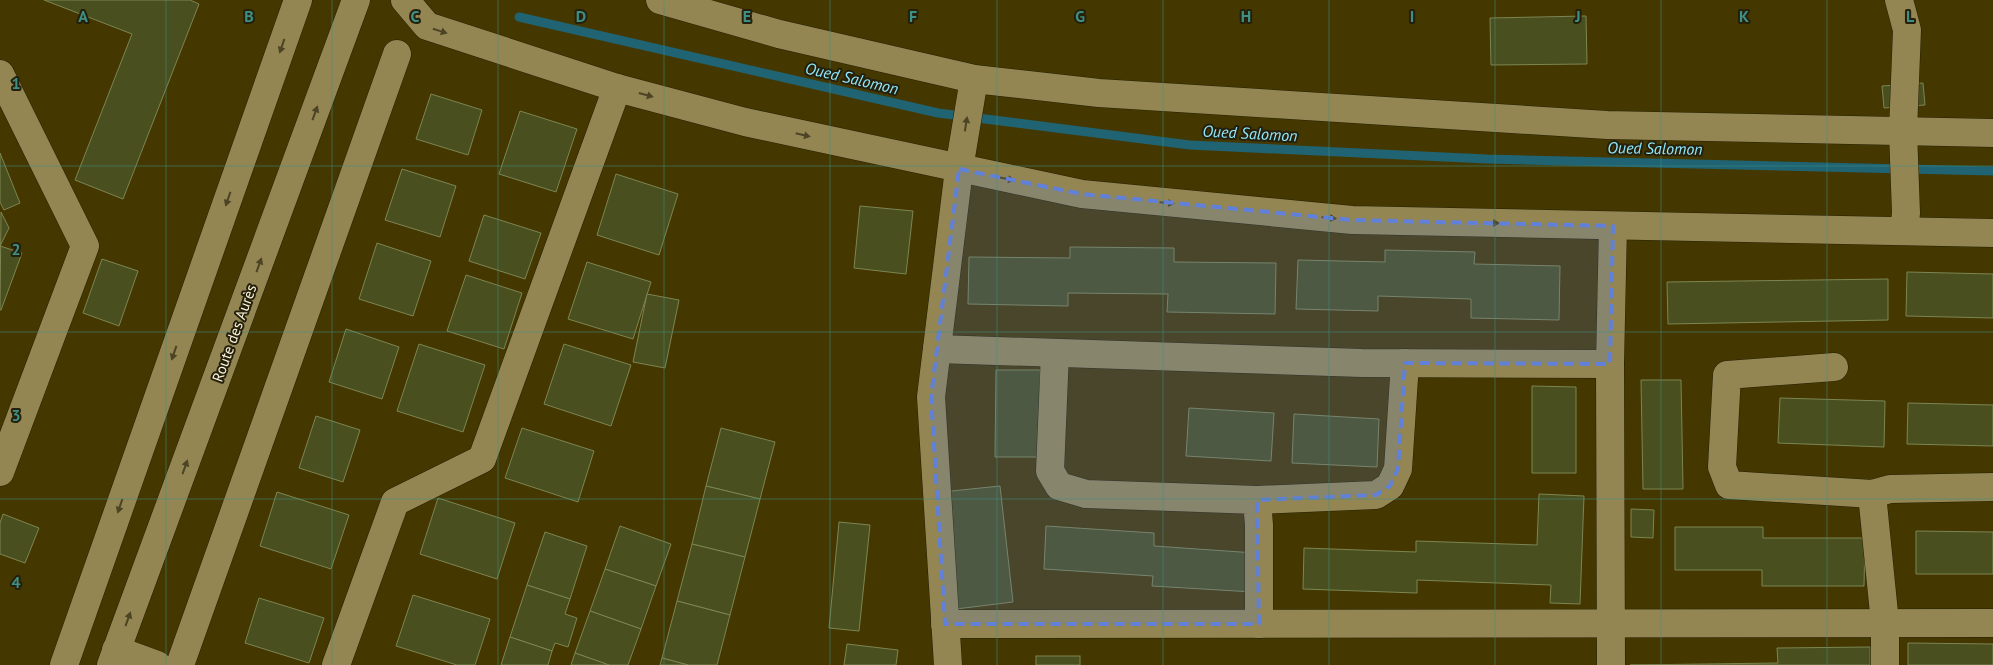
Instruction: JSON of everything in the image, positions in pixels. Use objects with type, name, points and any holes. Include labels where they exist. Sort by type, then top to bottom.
[{"type":"street","points":[[64,665],[298,0]]},
{"type":"street","name":"Route des Aurès","points":[[114,658],[356,0]]},
{"type":"street","points":[[405,0],[427,26],[617,88],[745,122],[959,170],[1082,194],[1352,220],[1613,226],[1905,222],[1993,233]]},
{"type":"street","points":[[660,0],[779,34],[974,79],[1099,93],[1597,124],[1904,140],[1993,133]]},
{"type":"street","points":[[1899,0],[1907,30],[1904,140],[1905,222]]},
{"type":"street","points":[[180,665],[398,54]]},
{"type":"street","points":[[0,74],[85,246],[0,472]]},
{"type":"street","points":[[948,665],[931,397],[959,170],[974,79]]},
{"type":"street","points":[[336,665],[395,502],[482,460],[617,88]]},
{"type":"street","points":[[1611,665],[1610,364],[1613,226]]},
{"type":"street","points":[[937,349],[1405,363],[1610,364]]},
{"type":"street","points":[[1055,353],[1050,471],[1059,486],[1086,494],[1257,500],[1376,495],[1390,486],[1398,469],[1405,363]]},
{"type":"street","points":[[1834,367],[1727,375],[1722,467],[1729,485],[1872,494],[1890,489],[1993,488]]},
{"type":"street","points":[[1872,494],[1885,623],[1885,665]]},
{"type":"street","points":[[1257,500],[1259,525],[1259,624]]},
{"type":"street","points":[[945,624],[1993,623]]},
{"type":"street","points":[[114,658],[157,665]]},
{"type":"highlighted area","points":[[959,169],[1082,194],[1352,220],[1613,226],[1610,364],[1405,363],[1398,469],[1390,486],[1376,495],[1257,500],[1259,624],[945,624],[931,397]]},
{"type":"building","points":[[44,0],[190,0],[199,4],[123,199],[75,180],[132,34]]},
{"type":"building","points":[[1586,16],[1587,64],[1491,65],[1490,18]]},
{"type":"building","points":[[1923,83],[1925,105],[1884,108],[1882,86]]},
{"type":"building","points":[[431,94],[482,110],[468,155],[416,139]]},
{"type":"building","points":[[520,111],[577,129],[556,192],[499,174]]},
{"type":"building","points":[[0,153],[20,203],[4,210],[0,202]]},
{"type":"building","points":[[402,169],[456,186],[440,237],[385,220]]},
{"type":"building","points":[[616,174],[678,194],[659,255],[597,235]]},
{"type":"building","points":[[860,206],[913,211],[906,274],[854,268]]},
{"type":"building","points":[[1,212],[9,228],[1,245]]},
{"type":"building","points":[[484,215],[541,233],[525,279],[469,261]]},
{"type":"building","points":[[377,243],[431,261],[413,316],[359,299]]},
{"type":"building","points":[[1,246],[22,253],[0,310]]},
{"type":"building","points":[[1070,247],[1174,248],[1174,262],[1276,263],[1275,314],[1167,312],[1168,294],[1068,293],[1068,306],[968,304],[969,257],[1070,258]]},
{"type":"building","points":[[1385,250],[1475,252],[1474,264],[1560,266],[1559,320],[1471,318],[1471,299],[1378,296],[1378,311],[1296,309],[1298,260],[1385,262]]},
{"type":"building","points":[[102,259],[138,271],[119,326],[83,313]]},
{"type":"building","points":[[587,262],[651,282],[633,339],[568,319]]},
{"type":"building","points":[[1907,272],[1993,274],[1993,318],[1906,316]]},
{"type":"building","points":[[466,275],[522,293],[504,349],[447,331]]},
{"type":"building","points":[[1888,279],[1888,320],[1668,324],[1667,282]]},
{"type":"building","points":[[647,294],[679,300],[665,368],[633,362]]},
{"type":"building","points":[[346,329],[399,347],[382,399],[329,382]]},
{"type":"building","points":[[419,344],[485,365],[463,432],[397,411]]},
{"type":"building","points":[[564,344],[631,365],[611,426],[544,404]]},
{"type":"building","points":[[996,370],[1040,370],[1040,457],[995,457]]},
{"type":"building","points":[[1641,380],[1681,380],[1683,489],[1643,489]]},
{"type":"building","points":[[1532,386],[1576,387],[1576,473],[1532,473]]},
{"type":"building","points":[[1780,398],[1885,401],[1884,447],[1778,443]]},
{"type":"building","points":[[1908,403],[1993,405],[1993,446],[1907,444]]},
{"type":"building","points":[[1189,408],[1274,413],[1271,461],[1186,456]]},
{"type":"building","points":[[1294,414],[1379,419],[1377,467],[1292,463]]},
{"type":"building","points":[[316,416],[360,430],[343,482],[299,468]]},
{"type":"building","points":[[522,428],[594,451],[578,502],[505,478]]},
{"type":"building","points":[[721,428],[775,442],[760,499],[706,486]]},
{"type":"building","points":[[706,486],[760,499],[745,557],[692,544]]},
{"type":"building","points":[[1000,486],[1013,602],[956,609],[942,492]]},
{"type":"building","points":[[277,492],[349,515],[331,569],[260,546]]},
{"type":"building","points":[[1539,494],[1584,496],[1580,604],[1550,603],[1551,585],[1417,580],[1417,593],[1303,589],[1304,548],[1416,552],[1416,541],[1537,545]]},
{"type":"building","points":[[438,498],[515,523],[497,579],[420,554]]},
{"type":"building","points":[[1631,509],[1654,510],[1653,538],[1631,537]]},
{"type":"building","points":[[3,514],[39,528],[25,563],[0,554],[0,523]]},
{"type":"building","points":[[839,522],[870,525],[859,631],[829,628]]},
{"type":"building","points":[[620,526],[671,544],[656,586],[605,569]]},
{"type":"building","points":[[1046,526],[1154,533],[1154,546],[1255,553],[1253,592],[1152,586],[1153,576],[1044,569]]},
{"type":"building","points":[[1675,527],[1763,527],[1763,538],[1865,538],[1864,586],[1762,586],[1762,570],[1675,570]]},
{"type":"building","points":[[1916,531],[1993,532],[1993,574],[1916,574]]},
{"type":"building","points":[[545,532],[587,546],[570,599],[527,585]]},
{"type":"building","points":[[692,544],[745,557],[730,615],[677,601]]},
{"type":"building","points":[[605,569],[656,586],[641,629],[590,611]]},
{"type":"building","points":[[527,585],[570,599],[565,614],[577,618],[568,647],[555,643],[552,651],[510,637]]},
{"type":"building","points":[[413,595],[490,619],[475,665],[457,665],[396,646]]},
{"type":"building","points":[[259,598],[324,618],[309,663],[245,643]]},
{"type":"building","points":[[677,601],[730,615],[717,665],[688,665],[662,658]]},
{"type":"building","points":[[590,611],[641,629],[628,665],[609,665],[575,653]]},
{"type":"building","points":[[510,637],[552,651],[548,665],[501,665]]},
{"type":"building","points":[[1908,643],[1993,644],[1993,665],[1908,665]]},
{"type":"building","points":[[847,644],[898,650],[896,665],[844,665]]},
{"type":"building","points":[[1870,647],[1870,665],[1630,665],[1778,663],[1777,648]]},
{"type":"building","points":[[575,653],[609,665],[571,665]]},
{"type":"building","points":[[1036,656],[1080,656],[1080,665],[1036,665]]},
{"type":"building","points":[[662,658],[688,665],[660,665]]},
{"type":"waterway","name":"Oued Salomon","points":[[519,17],[938,113],[1190,145],[1486,159],[1993,171]]}]
